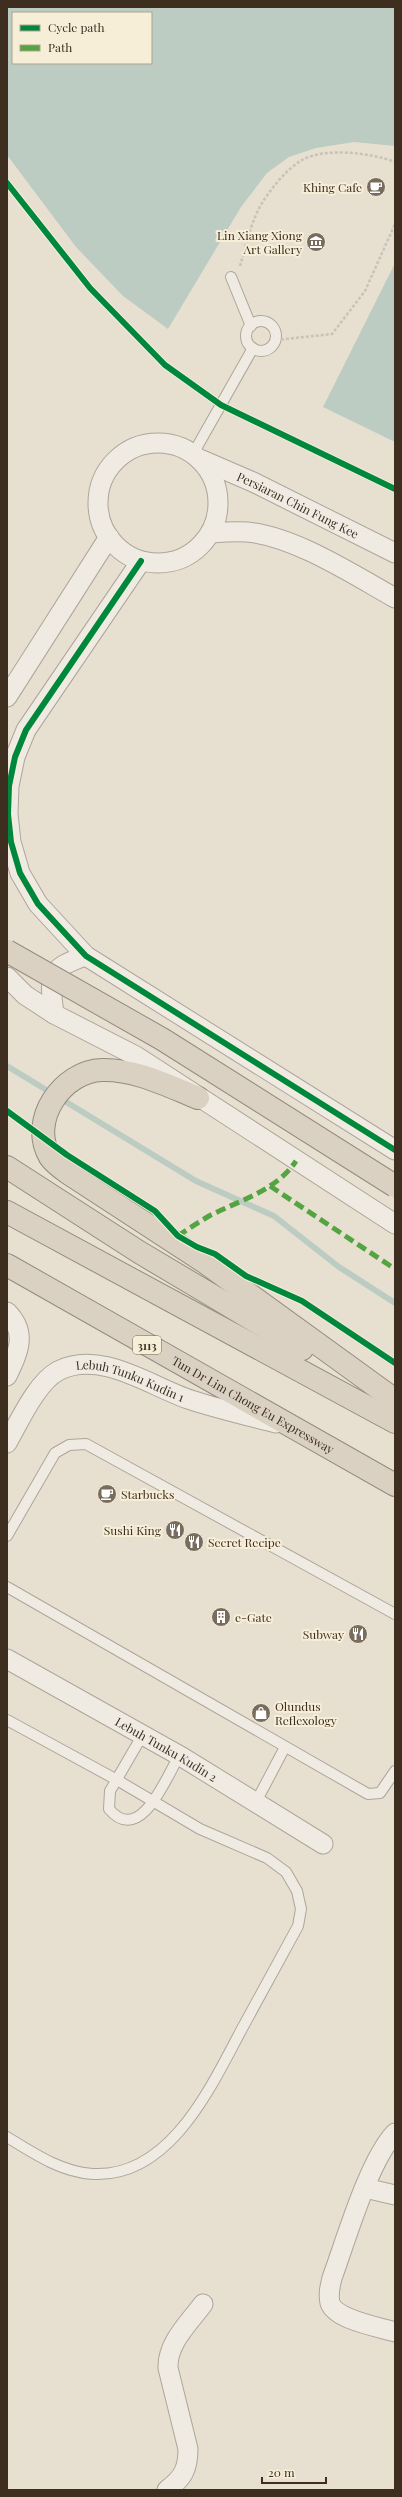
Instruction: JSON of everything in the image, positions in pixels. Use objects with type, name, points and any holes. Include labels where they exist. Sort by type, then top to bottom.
[{"type":"highway","points":[[7,951],[162,1039],[395,1186]]},
{"type":"highway","points":[[198,1098],[132,1074],[100,1070],[82,1074],[68,1081],[50,1106],[45,1120],[44,1138],[50,1156],[68,1173],[206,1263],[395,1400]]},
{"type":"highway","points":[[7,1167],[139,1252],[395,1404]]},
{"type":"highway","points":[[7,1212],[395,1422]]},
{"type":"highway","name":"Tun Dr Lim Chong Eu Expressway","points":[[7,1265],[395,1485]]},
{"type":"street","points":[[166,442],[184,448],[197,456],[212,475],[218,494],[218,515],[211,533],[198,549],[181,559],[161,564],[141,561],[123,552],[109,537],[100,519],[98,499],[102,480],[113,463],[128,451],[146,443],[166,442]]},
{"type":"street","name":"Persiaran Chin Fung Kee","points":[[197,456],[253,482],[395,553]]},
{"type":"street","points":[[211,533],[242,532],[270,536],[300,548],[395,598]]},
{"type":"street","points":[[7,697],[109,537]]},
{"type":"street","points":[[141,561],[26,730],[16,757],[9,786],[8,814],[10,842],[20,873],[38,904],[86,956],[395,1150]]},
{"type":"street","points":[[54,1014],[51,993],[54,973],[65,963],[86,956]]},
{"type":"street","points":[[7,977],[25,995],[54,1014],[136,1056],[198,1098],[395,1224]]},
{"type":"street","points":[[7,1312],[18,1327],[20,1346],[7,1376]]},
{"type":"street","name":"Lebuh Tunku Kudin 1","points":[[7,1443],[42,1386],[57,1372],[84,1365],[112,1368],[190,1400],[287,1425]]},
{"type":"street","name":"Lebuh Tunku Kudin 2","points":[[7,1659],[179,1756],[323,1844]]},
{"type":"street","points":[[395,2133],[379,2156],[365,2188],[332,2278],[329,2292],[330,2304],[338,2312],[348,2318],[395,2332]]},
{"type":"street","points":[[365,2188],[395,2195]]},
{"type":"street","points":[[167,2490],[179,2481],[186,2471],[188,2463],[188,2450],[168,2368],[167,2358],[176,2340],[203,2304]]},
{"type":"lane","points":[[233,281],[251,326]]},
{"type":"lane","points":[[259,322],[268,323],[275,330],[276,340],[266,350],[252,348],[247,340],[248,330],[251,326],[259,322]]},
{"type":"lane","points":[[197,456],[252,348]]},
{"type":"lane","points":[[7,1536],[55,1453],[69,1445],[86,1444],[395,1614]]},
{"type":"lane","points":[[7,1587],[361,1790],[374,1795],[385,1789],[395,1771]]},
{"type":"lane","points":[[7,1720],[117,1780],[200,1829],[267,1858],[286,1872],[297,1891],[301,1909],[298,1926],[198,2110],[173,2138],[148,2158],[131,2168],[115,2173],[93,2174],[77,2172],[45,2160],[7,2137]]},
{"type":"lane","points":[[142,1736],[110,1791],[108,1801],[109,1809],[114,1815],[124,1820],[132,1819],[145,1813],[179,1756]]},
{"type":"lane","points":[[256,1802],[284,1747]]},
{"type":"path","points":[[233,281],[249,235],[264,200],[287,172],[303,159],[334,152],[382,157],[395,162]]},
{"type":"path","points":[[276,340],[332,334],[365,291],[395,224]]},
{"type":"shaded area","points":[[7,7],[395,7],[395,146],[354,142],[316,148],[289,157],[267,173],[241,207],[168,329],[123,296],[76,247],[7,155]]},
{"type":"shaded area","points":[[395,263],[395,442],[323,407]]},
{"type":"waterway","points":[[7,1066],[196,1181],[274,1216],[339,1267],[395,1303]]},
{"type":"marked path","points":[[178,1236],[209,1216],[257,1194],[278,1180],[296,1161]]},
{"type":"marked path","points":[[270,1186],[395,1269]]},
{"type":"cycle path","points":[[7,183],[90,288],[165,365],[221,405],[395,489]]},
{"type":"cycle path","points":[[141,561],[26,730],[15,757],[9,786],[8,814],[11,842],[20,873],[38,904],[86,956],[395,1150]]},
{"type":"cycle path","points":[[7,1111],[67,1155],[155,1211],[178,1236],[197,1247],[215,1254],[246,1276],[302,1301],[395,1363]]},
{"type":"place","name":"Khing Cafe","points":[[376,187]]},
{"type":"place","name":"Lin Xiang Xiong Art Gallery","points":[[316,242]]},
{"type":"place","name":"Starbucks","points":[[107,1494]]},
{"type":"place","name":"Sushi King","points":[[175,1530]]},
{"type":"place","name":"Secret Recipe","points":[[194,1542]]},
{"type":"place","name":"e-Gate","points":[[221,1617]]},
{"type":"place","name":"Subway","points":[[358,1634]]},
{"type":"place","name":"Olundus Reflexology","points":[[261,1713]]}]
